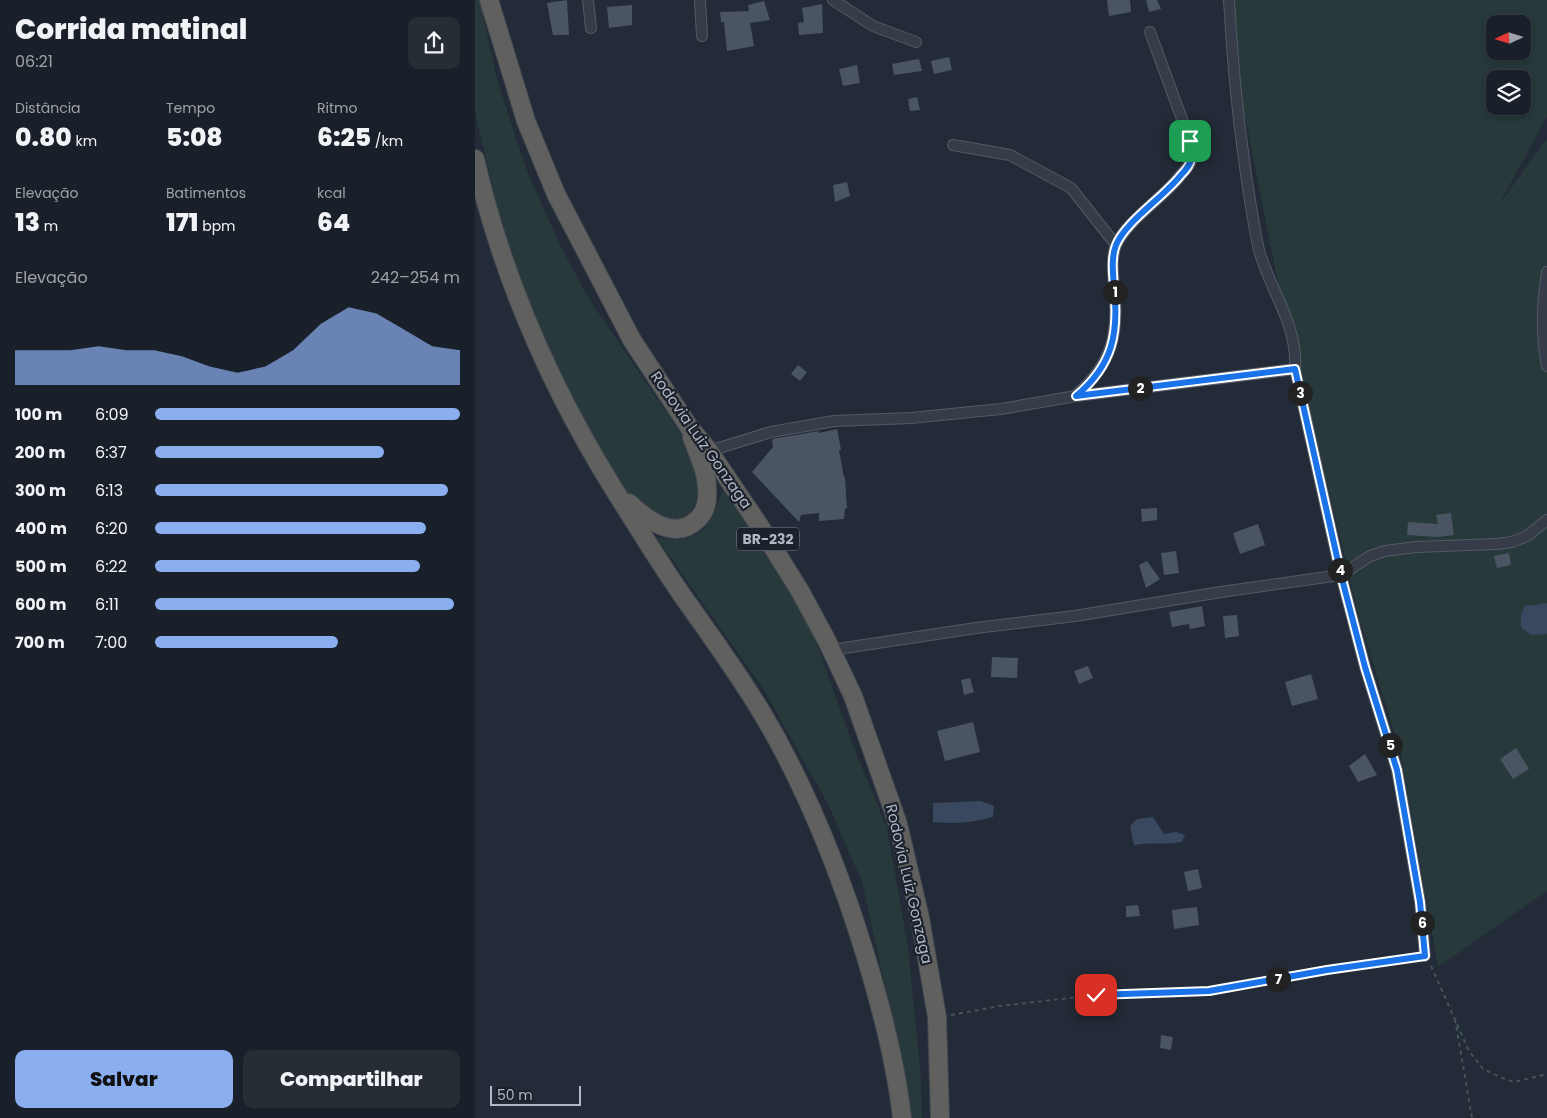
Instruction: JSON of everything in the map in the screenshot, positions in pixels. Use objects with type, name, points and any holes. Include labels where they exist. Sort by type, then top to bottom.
[{"type":"highway","name":"Rodovia Luiz Gonzaga","points":[[489,0],[526,121],[556,194],[632,340],[689,427],[709,451],[790,574],[831,650],[853,696],[898,824],[919,918],[937,1017],[940,1118]]},
{"type":"highway","points":[[475,159],[481,187],[503,255],[533,335],[574,421],[614,489],[757,705],[796,776],[830,851],[847,894],[873,980],[890,1047],[902,1118]]},
{"type":"highway","points":[[614,489],[637,510],[661,526],[673,530],[685,528],[693,523],[703,513],[707,500],[707,488],[705,473],[689,427]]},
{"type":"street","points":[[589,0],[591,28]]},
{"type":"street","points":[[700,0],[703,36]]},
{"type":"street","points":[[833,0],[873,26],[916,42]]},
{"type":"street","points":[[1229,0],[1232,65],[1254,224],[1270,283],[1288,319],[1292,332],[1295,345],[1295,369],[1341,575],[1365,667],[1397,770],[1420,902],[1425,956]]},
{"type":"street","points":[[1076,396],[1100,372],[1113,342],[1117,322],[1113,257],[1116,245],[1124,233],[1170,189],[1191,161],[1190,141],[1150,32]]},
{"type":"street","points":[[953,145],[1009,156],[1071,188],[1116,245]]},
{"type":"street","points":[[1547,272],[1543,314],[1543,341],[1547,366]]},
{"type":"street","points":[[709,451],[771,432],[834,421],[911,418],[993,410],[1076,396],[1295,369]]},
{"type":"street","points":[[831,650],[976,628],[1075,616],[1341,575],[1370,556],[1385,551],[1401,548],[1458,547],[1512,542],[1527,536],[1547,520]]},
{"type":"path","points":[[937,1017],[1000,1006],[1096,995],[1209,991],[1327,970],[1425,956],[1454,1014],[1469,1051],[1483,1069],[1514,1082],[1547,1074]]},
{"type":"path","points":[[1454,1014],[1472,1118]]},
{"type":"shaded area","points":[[475,0],[480,0],[497,79],[519,148],[529,176],[561,247],[589,299],[693,451],[699,480],[696,502],[689,514],[677,520],[658,516],[633,500],[619,484],[589,435],[529,305],[498,211],[475,111]]},
{"type":"shaded area","points":[[1234,0],[1547,0],[1547,116],[1499,205],[1547,138],[1547,891],[1438,967],[1401,755],[1359,617],[1283,309],[1242,100]]},
{"type":"shaded area","points":[[723,490],[781,572],[814,636],[852,743],[887,828],[908,948],[921,1079],[922,1118],[909,1118],[899,1049],[862,882],[829,806],[764,690],[656,537],[683,539],[701,532],[713,515]]},
{"type":"water","points":[[1547,603],[1547,634],[1531,635],[1521,627],[1521,614],[1525,606]]},
{"type":"water","points":[[981,801],[994,806],[993,817],[978,821],[933,822],[933,803]]},
{"type":"water","points":[[1153,817],[1164,834],[1176,832],[1185,835],[1182,842],[1134,845],[1130,826],[1137,819]]},
{"type":"building","points":[[567,0],[569,35],[553,35],[547,3]]},
{"type":"building","points":[[1107,0],[1130,0],[1131,12],[1109,16]]},
{"type":"building","points":[[1146,0],[1157,0],[1161,9],[1149,12]]},
{"type":"building","points":[[764,1],[770,20],[750,23],[754,46],[727,51],[724,22],[721,22],[720,12],[749,11],[748,5]]},
{"type":"building","points":[[822,4],[823,33],[799,35],[798,23],[804,22],[802,8]]},
{"type":"building","points":[[632,5],[632,25],[609,28],[607,7]]},
{"type":"building","points":[[949,57],[952,70],[934,74],[931,61]]},
{"type":"building","points":[[919,59],[922,71],[894,75],[892,64]]},
{"type":"building","points":[[857,65],[860,83],[843,86],[839,69]]},
{"type":"building","points":[[917,97],[920,110],[910,111],[908,99]]},
{"type":"building","points":[[847,182],[850,196],[835,202],[833,185]]},
{"type":"building","points":[[798,365],[807,372],[800,381],[791,374]]},
{"type":"building","points":[[837,429],[845,477],[847,508],[845,509],[844,519],[819,521],[819,513],[801,515],[799,522],[752,472],[773,447],[772,439]]},
{"type":"building","points":[[1157,508],[1157,520],[1142,522],[1141,509]]},
{"type":"building","points":[[1451,513],[1454,535],[1437,537],[1407,535],[1408,522],[1438,524],[1436,515]]},
{"type":"building","points":[[1258,524],[1265,545],[1240,554],[1233,533]]},
{"type":"building","points":[[1176,551],[1179,573],[1164,575],[1161,553]]},
{"type":"building","points":[[1509,553],[1511,565],[1497,568],[1494,556]]},
{"type":"building","points":[[1147,561],[1160,579],[1146,588],[1139,565]]},
{"type":"building","points":[[1202,606],[1205,626],[1190,629],[1189,624],[1172,627],[1169,612]]},
{"type":"building","points":[[1237,615],[1239,636],[1225,638],[1223,616]]},
{"type":"building","points":[[992,657],[1018,658],[1017,678],[991,677]]},
{"type":"building","points":[[1088,666],[1093,678],[1079,684],[1074,671]]},
{"type":"building","points":[[1311,674],[1318,699],[1292,706],[1285,682]]},
{"type":"building","points":[[970,678],[974,692],[964,695],[961,680]]},
{"type":"building","points":[[973,722],[980,752],[945,761],[937,731]]},
{"type":"building","points":[[1516,748],[1529,769],[1513,779],[1500,759]]},
{"type":"building","points":[[1365,754],[1377,775],[1358,782],[1349,766]]},
{"type":"building","points":[[1198,869],[1202,888],[1188,891],[1184,872]]},
{"type":"building","points":[[1138,905],[1140,916],[1126,917],[1126,906]]},
{"type":"building","points":[[1197,907],[1199,925],[1174,929],[1172,910]]},
{"type":"building","points":[[1161,1035],[1173,1037],[1171,1050],[1160,1048]]},
{"type":"route","points":[[1096,995],[1209,991],[1327,970],[1425,956],[1420,902],[1397,770],[1365,667],[1341,575],[1295,369],[1076,396],[1100,372],[1113,342],[1117,322],[1113,271],[1113,257],[1116,245],[1124,233],[1170,189],[1187,168],[1192,154],[1190,141]]}]
